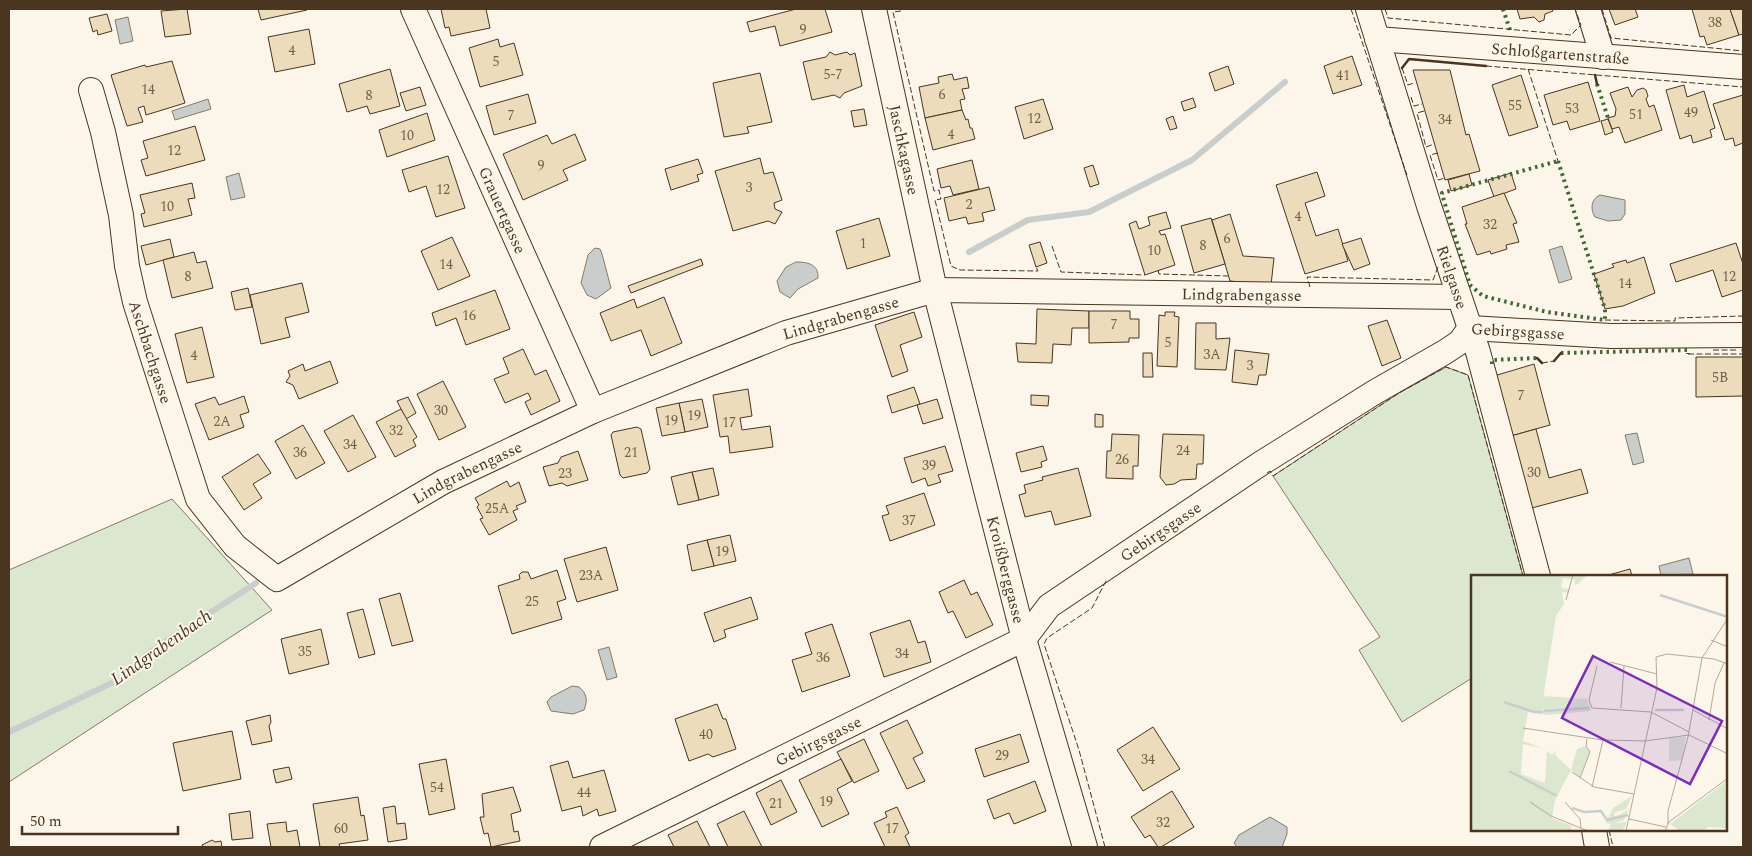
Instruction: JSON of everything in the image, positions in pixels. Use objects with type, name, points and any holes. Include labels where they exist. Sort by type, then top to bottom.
[{"type":"street","name":"Grauertgasse","points":[[414,9],[593,411]]},
{"type":"street","name":"Jaschkagasse","points":[[874,9],[934,290]]},
{"type":"street","name":"Rielgasse","points":[[1368,9],[1470,328],[1538,575]]},
{"type":"street","points":[[1588,9],[1603,57]]},
{"type":"street","name":"Schloßgartenstraße","points":[[1377,38],[1743,67]]},
{"type":"street","name":"Aschbachgasse","points":[[91,90],[103,132],[121,215],[127,266],[135,302],[198,499],[235,546],[277,579]]},
{"type":"street","name":"Lindgrabengasse","points":[[277,579],[442,482],[593,411],[786,333],[934,290],[1459,297]]},
{"type":"street","name":"Kroißberggasse","points":[[934,290],[1024,639],[1085,847]]},
{"type":"street","name":"Gebirgsgasse","points":[[602,847],[1024,639],[1050,606],[1260,464],[1460,342],[1470,328],[1611,336],[1743,335]]},
{"type":"street","points":[[1594,831],[1597,847]]},
{"type":"green space","points":[[1446,367],[1468,375],[1523,575],[1471,575],[1471,679],[1402,722],[1359,650],[1380,637],[1273,476],[1399,393]]},
{"type":"green space","points":[[172,499],[272,610],[9,782],[9,570]]},
{"type":"shaded area","points":[[128,17],[133,41],[120,44],[115,20]]},
{"type":"shaded area","points":[[208,99],[211,109],[175,120],[172,111]]},
{"type":"shaded area","points":[[239,173],[245,197],[231,200],[226,177]]},
{"type":"shaded area","points":[[1600,195],[1625,200],[1625,214],[1621,220],[1608,221],[1595,217],[1592,211],[1592,204]]},
{"type":"shaded area","points":[[1562,246],[1572,279],[1559,283],[1549,250]]},
{"type":"shaded area","points":[[595,248],[600,249],[602,254],[611,288],[596,299],[587,295],[581,283],[588,255]]},
{"type":"shaded area","points":[[796,262],[812,265],[817,270],[818,278],[798,289],[790,298],[780,292],[777,281],[786,267]]},
{"type":"shaded area","points":[[1637,433],[1644,462],[1633,465],[1625,435]]},
{"type":"shaded area","points":[[1689,558],[1693,574],[1661,575],[1659,566]]},
{"type":"shaded area","points":[[609,647],[617,677],[607,680],[598,650]]},
{"type":"shaded area","points":[[572,686],[579,687],[584,692],[586,703],[584,710],[573,714],[551,711],[547,702],[551,697]]},
{"type":"shaded area","points":[[1270,817],[1287,827],[1287,834],[1282,847],[1237,847],[1234,843],[1239,835]]},
{"type":"building","points":[[187,9],[191,34],[165,37],[161,11]]},
{"type":"building","points":[[258,9],[307,9],[307,10],[261,20]]},
{"type":"building","points":[[441,9],[486,9],[490,28],[451,36],[449,27],[445,28]]},
{"type":"building","points":[[796,9],[825,9],[832,32],[780,46],[775,26],[750,32],[747,22]]},
{"type":"building","points":[[1517,9],[1552,9],[1553,11],[1545,14],[1544,20],[1539,22],[1534,17],[1520,19]]},
{"type":"building","points":[[1609,9],[1635,9],[1638,17],[1615,25]]},
{"type":"building","points":[[1692,9],[1730,9],[1739,35],[1707,45],[1704,36],[1700,37]]},
{"type":"building","points":[[1730,9],[1743,9],[1743,34],[1739,35]]},
{"type":"building","points":[[107,14],[112,31],[98,35],[97,30],[93,32],[89,18]]},
{"type":"building","points":[[309,29],[315,64],[275,72],[268,37]]},
{"type":"building","points":[[498,39],[500,47],[514,43],[523,75],[480,87],[469,48]]},
{"type":"building","points":[[830,52],[835,55],[847,52],[850,55],[855,53],[862,86],[844,93],[840,98],[834,95],[812,100],[803,62],[826,57]]},
{"type":"building","points":[[1352,56],[1362,85],[1333,94],[1324,66]]},
{"type":"building","points":[[172,61],[185,103],[146,115],[144,106],[138,108],[143,122],[127,126],[111,75],[145,65],[146,67]]},
{"type":"building","points":[[1228,66],[1234,84],[1215,91],[1209,73]]},
{"type":"building","points":[[390,69],[400,106],[370,114],[367,106],[347,112],[339,84]]},
{"type":"building","points":[[1413,70],[1450,70],[1466,135],[1469,134],[1480,171],[1445,180]]},
{"type":"building","points":[[760,73],[772,122],[747,127],[749,133],[724,137],[713,83]]},
{"type":"building","points":[[952,74],[954,80],[967,77],[969,88],[962,89],[965,99],[960,100],[962,110],[925,118],[919,87],[939,83],[938,77]]},
{"type":"building","points":[[1521,75],[1538,127],[1509,136],[1492,85]]},
{"type":"building","points":[[1588,82],[1600,121],[1570,130],[1567,121],[1553,125],[1544,95]]},
{"type":"building","points":[[1684,85],[1687,97],[1704,91],[1715,128],[1710,130],[1712,137],[1693,143],[1691,135],[1680,139],[1666,90]]},
{"type":"building","points":[[420,87],[426,105],[406,111],[400,93]]},
{"type":"building","points":[[1628,87],[1632,97],[1637,90],[1643,88],[1646,90],[1648,96],[1646,99],[1649,107],[1654,105],[1662,130],[1625,143],[1619,127],[1612,129],[1608,118],[1615,116],[1616,109],[1610,93]]},
{"type":"building","points":[[528,94],[536,123],[494,135],[486,106]]},
{"type":"building","points":[[1743,95],[1743,143],[1735,146],[1733,138],[1725,140],[1713,104]]},
{"type":"building","points":[[1193,98],[1196,107],[1184,111],[1181,102]]},
{"type":"building","points":[[1043,99],[1053,129],[1024,139],[1015,107]]},
{"type":"building","points":[[864,109],[867,125],[854,127],[851,111]]},
{"type":"building","points":[[962,110],[966,120],[968,119],[975,139],[933,150],[925,118]]},
{"type":"building","points":[[427,113],[435,140],[387,157],[379,130]]},
{"type":"building","points":[[1173,116],[1177,128],[1170,130],[1166,119]]},
{"type":"building","points":[[1608,119],[1613,132],[1605,135],[1601,121]]},
{"type":"building","points":[[195,126],[205,160],[146,176],[141,160],[148,158],[143,141]]},
{"type":"building","points":[[575,134],[586,160],[563,170],[568,180],[523,200],[503,154],[547,135],[552,144]]},
{"type":"building","points":[[448,156],[465,208],[436,217],[426,186],[409,192],[402,170]]},
{"type":"building","points":[[760,158],[764,174],[773,172],[782,200],[774,203],[775,209],[782,212],[775,224],[768,221],[733,231],[715,171]]},
{"type":"building","points":[[698,159],[703,173],[697,175],[699,181],[671,190],[665,169]]},
{"type":"building","points":[[972,160],[979,189],[953,195],[950,186],[941,188],[937,169]]},
{"type":"building","points":[[1093,165],[1099,184],[1090,187],[1084,168]]},
{"type":"building","points":[[1317,172],[1325,196],[1305,203],[1316,236],[1338,229],[1348,261],[1305,274],[1276,185]]},
{"type":"building","points":[[1511,173],[1516,189],[1494,197],[1488,180]]},
{"type":"building","points":[[1469,174],[1472,185],[1451,191],[1448,180]]},
{"type":"building","points":[[192,183],[195,198],[188,199],[192,215],[144,227],[141,214],[145,213],[140,195]]},
{"type":"building","points":[[989,187],[995,210],[982,213],[984,221],[968,224],[966,217],[949,221],[944,198]]},
{"type":"building","points":[[1504,193],[1517,223],[1513,224],[1519,242],[1506,245],[1507,249],[1491,254],[1490,251],[1477,255],[1465,224],[1467,224],[1462,207]]},
{"type":"building","points":[[1166,212],[1171,228],[1159,231],[1161,235],[1165,234],[1175,265],[1145,275],[1129,224],[1136,221],[1139,229],[1150,225],[1148,217]]},
{"type":"building","points":[[1230,214],[1243,256],[1274,258],[1271,285],[1230,281],[1212,220]]},
{"type":"building","points":[[879,218],[890,256],[847,269],[836,231]]},
{"type":"building","points":[[1211,218],[1225,264],[1194,273],[1181,226]]},
{"type":"building","points":[[452,237],[470,276],[438,290],[421,251]]},
{"type":"building","points":[[1361,238],[1370,264],[1354,270],[1342,244]]},
{"type":"building","points":[[170,239],[174,257],[146,265],[141,246]]},
{"type":"building","points":[[1040,242],[1047,263],[1036,267],[1029,245]]},
{"type":"building","points":[[1736,243],[1743,264],[1743,290],[1722,297],[1713,270],[1676,282],[1670,264]]},
{"type":"building","points":[[194,252],[197,263],[206,261],[213,288],[172,298],[163,260]]},
{"type":"building","points":[[1644,257],[1655,293],[1623,306],[1605,309],[1594,274],[1614,267],[1612,264],[1626,260],[1627,263]]},
{"type":"building","points":[[701,259],[703,265],[631,293],[628,286]]},
{"type":"building","points":[[302,283],[309,312],[285,318],[290,337],[261,344],[250,295]]},
{"type":"building","points":[[248,288],[252,307],[235,310],[231,292]]},
{"type":"building","points":[[495,290],[510,329],[466,345],[456,318],[436,326],[432,313]]},
{"type":"building","points":[[664,297],[682,343],[651,356],[641,330],[611,341],[600,313],[634,299],[637,308]]},
{"type":"building","points":[[1037,309],[1089,311],[1089,328],[1072,328],[1071,345],[1053,344],[1052,363],[1018,362],[1016,343],[1036,344]]},
{"type":"building","points":[[1089,311],[1130,311],[1130,319],[1139,319],[1139,338],[1129,338],[1129,342],[1089,343]]},
{"type":"building","points":[[914,312],[922,337],[900,345],[908,371],[892,377],[875,325]]},
{"type":"building","points":[[1165,312],[1175,312],[1174,316],[1179,317],[1177,367],[1157,366],[1159,315],[1165,316]]},
{"type":"building","points":[[1387,320],[1401,358],[1382,366],[1368,326]]},
{"type":"building","points":[[1196,323],[1216,323],[1216,339],[1230,338],[1226,370],[1195,369]]},
{"type":"building","points":[[202,327],[214,377],[187,383],[175,334]]},
{"type":"building","points":[[523,349],[535,375],[546,370],[560,401],[531,415],[525,402],[531,399],[528,393],[505,403],[494,379],[509,373],[503,358]]},
{"type":"building","points":[[1235,350],[1269,354],[1266,375],[1259,375],[1257,385],[1232,382]]},
{"type":"building","points":[[1143,353],[1152,353],[1153,377],[1143,377]]},
{"type":"building","points":[[1696,357],[1743,357],[1743,396],[1696,397]]},
{"type":"building","points":[[330,361],[338,383],[299,399],[293,385],[286,382],[290,376],[288,371],[303,364],[305,371]]},
{"type":"building","points":[[1534,364],[1550,425],[1511,436],[1494,376]]},
{"type":"building","points":[[443,381],[466,427],[439,440],[417,394]]},
{"type":"building","points":[[914,387],[920,404],[892,413],[887,396]]},
{"type":"building","points":[[748,389],[752,416],[740,418],[742,430],[770,426],[773,447],[730,453],[728,436],[720,437],[713,395]]},
{"type":"building","points":[[1031,395],[1049,396],[1048,406],[1031,405]]},
{"type":"building","points":[[244,396],[249,412],[240,415],[244,427],[209,440],[195,404],[215,397],[219,405]]},
{"type":"building","points":[[408,397],[416,413],[406,419],[397,401]]},
{"type":"building","points":[[702,399],[708,427],[685,432],[679,403]]},
{"type":"building","points":[[937,399],[943,418],[923,424],[917,405]]},
{"type":"building","points":[[679,403],[685,432],[662,436],[656,408]]},
{"type":"building","points":[[401,409],[417,437],[413,440],[416,446],[395,457],[376,422]]},
{"type":"building","points":[[1095,414],[1103,415],[1103,427],[1095,427]]},
{"type":"building","points":[[353,415],[376,457],[348,472],[324,431]]},
{"type":"building","points":[[303,425],[325,463],[296,479],[275,441]]},
{"type":"building","points":[[637,427],[641,429],[650,469],[647,473],[623,478],[620,475],[611,435],[613,432]]},
{"type":"building","points":[[1536,429],[1549,478],[1581,469],[1588,493],[1528,509],[1511,436]]},
{"type":"building","points":[[1112,434],[1139,435],[1138,466],[1133,466],[1133,479],[1106,478],[1107,451],[1111,451]]},
{"type":"building","points":[[1163,434],[1204,435],[1203,464],[1197,464],[1196,479],[1181,480],[1174,484],[1166,485],[1160,477]]},
{"type":"building","points":[[945,446],[953,471],[938,475],[941,482],[928,486],[925,478],[912,483],[904,458]]},
{"type":"building","points":[[1043,446],[1047,460],[1041,462],[1042,467],[1021,472],[1016,453]]},
{"type":"building","points":[[578,451],[588,480],[567,486],[562,483],[549,486],[543,467],[558,463],[561,457]]},
{"type":"building","points":[[258,454],[271,473],[253,484],[262,498],[244,510],[222,477]]},
{"type":"building","points":[[713,468],[719,495],[699,500],[692,472]]},
{"type":"building","points":[[1078,468],[1091,516],[1055,525],[1051,511],[1025,517],[1019,495],[1026,493],[1024,485],[1043,480],[1042,477]]},
{"type":"building","points":[[692,472],[699,500],[678,505],[671,477]]},
{"type":"building","points":[[507,481],[510,487],[519,482],[526,502],[516,506],[518,509],[513,511],[517,520],[489,535],[480,519],[483,518],[475,498]]},
{"type":"building","points":[[924,493],[935,525],[890,541],[882,516],[889,514],[886,506]]},
{"type":"building","points":[[730,535],[736,561],[714,566],[707,540]]},
{"type":"building","points":[[707,540],[714,566],[692,571],[687,545]]},
{"type":"building","points":[[606,547],[618,590],[577,602],[564,559]]},
{"type":"building","points":[[1630,569],[1632,575],[1609,575]]},
{"type":"building","points":[[557,570],[566,599],[557,602],[562,619],[512,634],[498,586],[520,579],[519,575],[522,572],[528,572],[531,579]]},
{"type":"building","points":[[964,580],[971,595],[977,592],[993,625],[966,638],[953,611],[948,613],[939,592]]},
{"type":"building","points":[[400,593],[413,641],[392,646],[379,599]]},
{"type":"building","points":[[751,597],[758,619],[724,630],[726,637],[714,642],[704,613]]},
{"type":"building","points":[[363,609],[375,654],[359,658],[347,613]]},
{"type":"building","points":[[910,620],[918,643],[925,641],[931,662],[884,677],[870,633]]},
{"type":"building","points":[[832,624],[850,676],[802,692],[792,660],[812,654],[805,633]]},
{"type":"building","points":[[321,629],[329,664],[289,674],[281,639]]},
{"type":"building","points":[[717,704],[723,719],[726,719],[736,749],[713,757],[708,754],[689,761],[675,719]]},
{"type":"building","points":[[270,715],[271,722],[269,726],[272,741],[252,745],[246,721]]},
{"type":"building","points":[[907,720],[923,753],[913,758],[925,781],[907,789],[880,733]]},
{"type":"building","points":[[1153,727],[1180,769],[1143,791],[1117,750]]},
{"type":"building","points":[[232,731],[241,779],[183,791],[173,743]]},
{"type":"building","points":[[1020,734],[1029,762],[984,777],[975,749]]},
{"type":"building","points":[[864,739],[879,771],[854,783],[837,752]]},
{"type":"building","points":[[446,759],[455,809],[429,815],[419,764]]},
{"type":"building","points":[[841,759],[852,781],[837,789],[849,814],[822,827],[799,780]]},
{"type":"building","points":[[568,761],[573,778],[604,770],[616,811],[599,816],[597,809],[583,816],[581,806],[562,811],[550,766]]},
{"type":"building","points":[[289,767],[292,779],[276,783],[273,770]]},
{"type":"building","points":[[781,780],[797,812],[771,825],[756,793]]},
{"type":"building","points":[[1035,781],[1046,811],[1014,824],[1009,813],[994,819],[987,800]]},
{"type":"building","points":[[513,787],[521,811],[511,814],[514,832],[518,831],[520,841],[491,847],[488,833],[484,834],[480,817],[484,817],[482,794]]},
{"type":"building","points":[[1172,791],[1194,827],[1158,847],[1150,835],[1145,838],[1131,817]]},
{"type":"building","points":[[358,797],[361,816],[364,815],[368,840],[339,844],[340,847],[320,847],[313,804]]},
{"type":"building","points":[[395,806],[397,824],[405,823],[407,839],[388,842],[383,808]]},
{"type":"building","points":[[897,807],[909,833],[905,836],[910,847],[885,847],[874,823],[887,817],[885,812]]},
{"type":"building","points":[[250,811],[253,838],[232,840],[229,814]]},
{"type":"building","points":[[744,811],[762,847],[728,847],[717,824]]},
{"type":"building","points":[[697,821],[710,847],[674,847],[668,835]]},
{"type":"building","points":[[286,822],[287,832],[297,830],[300,847],[271,847],[267,824]]},
{"type":"building","points":[[212,840],[215,842],[221,841],[222,847],[203,847],[202,845]]},
{"type":"waterway","name":"Lindgrabenbach","points":[[969,252],[1028,220],[1089,212],[1192,160],[1285,82]]},
{"type":"waterway","name":"Lindgrabenbach","points":[[9,732],[120,679],[151,651],[256,583]]},
{"type":"hedge","points":[[1503,9],[1510,30]]},
{"type":"hedge","points":[[1597,84],[1608,118]]},
{"type":"hedge","points":[[1558,161],[1605,309],[1605,320],[1547,312],[1483,296],[1470,285],[1444,201],[1442,193],[1558,161]]},
{"type":"hedge","points":[[1561,353],[1688,350],[1688,354]]},
{"type":"hedge","points":[[1492,364],[1492,360],[1537,358]]},
{"type":"fence","points":[[1351,9],[1407,175]]},
{"type":"fence","points":[[1385,9],[1388,18],[1571,35],[1581,25],[1575,9]]},
{"type":"fence","points":[[1602,9],[1611,38],[1743,51]]},
{"type":"fence","points":[[901,11],[893,12],[934,191],[939,190],[941,199],[935,200],[951,266],[960,270],[1038,271],[1036,267]]},
{"type":"fence","points":[[1486,66],[1743,87]]},
{"type":"fence","points":[[1402,68],[1408,85],[1414,83]]},
{"type":"fence","points":[[1528,69],[1558,161]]},
{"type":"fence","points":[[1411,97],[1414,106],[1422,104]]},
{"type":"fence","points":[[1424,111],[1417,113],[1426,147],[1434,144]]},
{"type":"fence","points":[[1438,153],[1430,155],[1438,180],[1445,178]]},
{"type":"fence","points":[[1052,246],[1061,272],[1145,275]]},
{"type":"fence","points":[[1310,287],[1307,277],[1433,280],[1438,267]]},
{"type":"fence","points":[[1158,270],[1159,274],[1228,276]]},
{"type":"fence","points":[[1605,320],[1675,321],[1675,318],[1743,316]]},
{"type":"fence","points":[[1713,350],[1736,350]]},
{"type":"fence","points":[[1688,354],[1743,354]]},
{"type":"fence","points":[[1542,363],[1554,361]]},
{"type":"fence","points":[[1267,473],[1270,471],[1273,476],[1399,393],[1446,367],[1468,375],[1523,575]]},
{"type":"fence","points":[[1105,847],[1079,750],[1044,644],[1047,638],[1092,608],[1107,579]]},
{"type":"fence","points":[[1609,831],[1613,847]]},
{"type":"wall","points":[[1402,68],[1409,59],[1486,66]]},
{"type":"wall","points":[[1595,75],[1597,84]]},
{"type":"wall","points":[[1554,361],[1561,353]]},
{"type":"wall","points":[[1537,358],[1542,363]]}]
